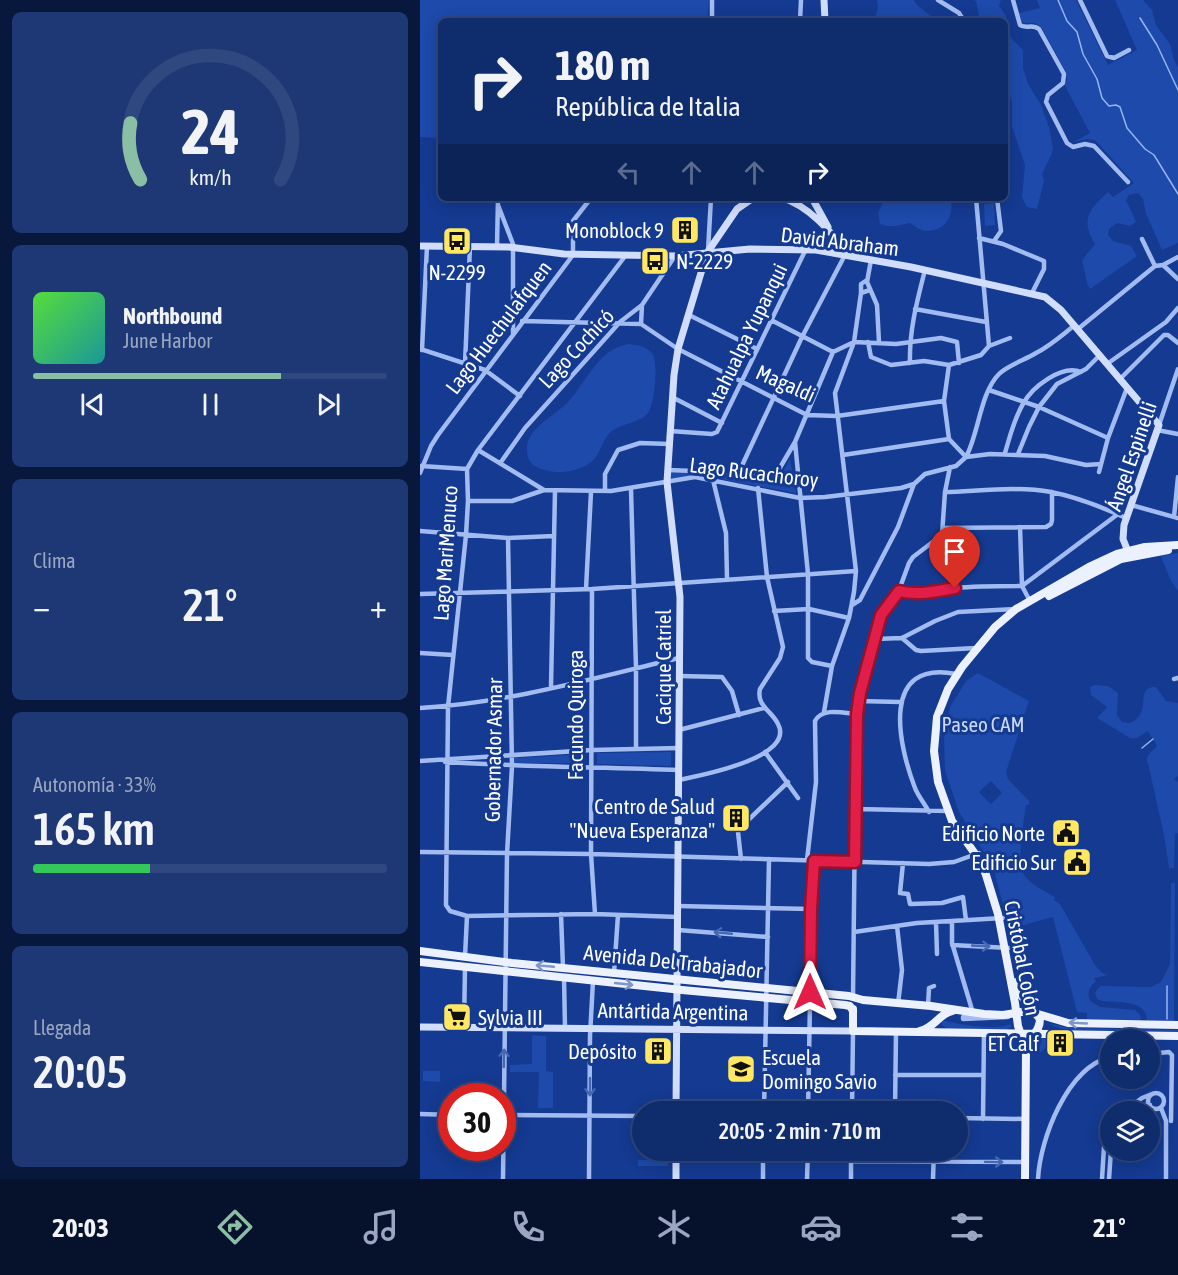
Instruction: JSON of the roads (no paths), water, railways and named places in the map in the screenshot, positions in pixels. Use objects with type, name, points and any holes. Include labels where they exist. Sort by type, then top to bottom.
[{"type":"main road","points":[[824,0],[825,18]]},
{"type":"main road","points":[[707,253],[737,210],[747,201]]},
{"type":"main road","points":[[795,202],[804,201]]},
{"type":"main road","points":[[812,201],[830,232],[848,256]]},
{"type":"main road","points":[[795,202],[830,232]]},
{"type":"main road","points":[[723,229],[722,243],[728,250]]},
{"type":"main road","name":"David Abraham","points":[[424,246],[497,246],[573,255],[675,256],[728,250],[806,249],[925,270],[1032,293],[1051,301],[1076,327],[1158,428]]},
{"type":"main road","name":"Cacique Catriel","points":[[676,1101],[679,582],[667,482],[674,369],[707,253]]},
{"type":"main road","name":"Ángel Espinelli","points":[[1128,554],[1123,535],[1126,518],[1158,428]]},
{"type":"main road","points":[[1128,554],[1154,546],[1178,547]]},
{"type":"main road","points":[[1128,554],[1178,547]]},
{"type":"main road","name":"Cristóbal Colón","points":[[1025,1179],[1026,1049],[1029,1039],[1035,1034],[1040,1024],[1037,1014],[1017,988],[1001,918],[986,875],[978,854],[956,818],[946,794],[940,772],[940,733],[944,710],[961,675],[982,648],[1011,618],[1031,605],[1128,554]]},
{"type":"main road","name":"Cristóbal Colón","points":[[978,854],[948,811],[936,774],[934,742],[940,709],[956,674],[995,627],[1016,609],[1089,567],[1128,554]]},
{"type":"main road","name":"Cristóbal Colón","points":[[1007,948],[1020,1032],[1026,1049]]},
{"type":"main road","name":"Avenida Del Trabajador","points":[[420,951],[465,957],[564,977],[846,1005],[850,1006],[853,1011]]},
{"type":"main road","name":"Avenida Del Trabajador","points":[[420,962],[465,967],[563,968],[678,979],[928,1006],[960,1014]]},
{"type":"main road","points":[[853,998],[853,1031]]},
{"type":"main road","points":[[910,1031],[926,1029],[947,1012],[1007,1014],[1016,1010],[1072,1023],[1178,1025]]},
{"type":"main road","points":[[938,1020],[939,1028],[951,1032]]},
{"type":"main road","name":"Antártida Argentina","points":[[420,1027],[1020,1032],[1178,1036]]},
{"type":"main road","points":[[676,1161],[676,1179]]},
{"type":"street","points":[[712,0],[712,18]]},
{"type":"street","points":[[800,18],[801,0]]},
{"type":"street","points":[[938,0],[959,13],[962,18]]},
{"type":"street","points":[[1013,0],[1020,25],[1034,26],[1039,29],[1064,76],[1061,85],[1048,95],[1046,102],[1067,143],[1072,147],[1085,144],[1094,146],[1128,182]]},
{"type":"street","points":[[1080,0],[1107,56],[1114,58],[1129,50]]},
{"type":"street","points":[[497,246],[498,201]]},
{"type":"street","name":"Lago Huechulafquen","points":[[420,473],[431,446],[485,370],[573,255],[573,221],[589,201]]},
{"type":"street","name":"Cacique Catriel","points":[[707,253],[711,228],[711,201]]},
{"type":"street","points":[[976,201],[989,346]]},
{"type":"street","points":[[994,241],[1001,231],[998,201]]},
{"type":"street","points":[[498,205],[513,247],[513,333]]},
{"type":"street","points":[[711,228],[714,232],[723,229]]},
{"type":"street","points":[[980,238],[994,241],[1044,261],[1045,267],[1032,293]]},
{"type":"street","points":[[1142,239],[1155,266]]},
{"type":"street","points":[[424,246],[421,350],[485,370],[520,396]]},
{"type":"street","points":[[465,364],[470,246]]},
{"type":"street","name":"Atahualpa Yupanqui","points":[[670,431],[712,434],[717,432],[806,249]]},
{"type":"street","name":"Lago MariMenuco","points":[[467,916],[450,911],[446,905],[448,707],[466,535],[467,469],[478,450],[626,255]]},
{"type":"street","name":"Lago Cochicó","points":[[501,462],[525,428],[620,322],[642,305],[675,256]]},
{"type":"street","points":[[739,471],[802,337],[848,256]]},
{"type":"street","points":[[950,365],[944,401],[949,439],[966,457],[974,443],[981,411],[989,390],[999,374],[1039,352],[1076,327],[1155,266],[1163,265],[1178,257]]},
{"type":"street","points":[[872,260],[867,280],[877,305],[879,342]]},
{"type":"street","points":[[1163,265],[1178,279]]},
{"type":"street","points":[[910,363],[909,342],[925,270]]},
{"type":"street","points":[[824,712],[832,666],[852,605],[856,572],[835,393],[854,342],[861,284],[867,280]]},
{"type":"street","points":[[861,293],[870,290]]},
{"type":"street","points":[[641,324],[642,305]]},
{"type":"street","points":[[1107,364],[1166,322],[1178,308]]},
{"type":"street","points":[[915,309],[986,322]]},
{"type":"street","points":[[689,315],[757,349]]},
{"type":"street","points":[[771,320],[833,352]]},
{"type":"street","name":"Magaldi","points":[[522,321],[641,324],[678,349],[807,415],[837,416],[944,401]]},
{"type":"street","points":[[1120,379],[1164,335],[1168,335],[1178,343]]},
{"type":"street","points":[[668,470],[772,474],[778,471],[795,442],[833,352],[854,342],[896,344],[941,338],[954,341],[957,345],[959,363]]},
{"type":"street","points":[[868,342],[872,357],[891,365],[924,361],[950,365],[981,355],[989,346],[1010,338]]},
{"type":"street","points":[[1018,454],[1039,407],[1057,384],[1081,372],[1100,355]]},
{"type":"street","points":[[1005,453],[1014,423],[1024,401],[1050,377],[1063,370],[1074,369],[1081,372]]},
{"type":"street","name":"Ángel Espinelli","points":[[1158,428],[1178,369]]},
{"type":"street","points":[[1099,472],[1108,438],[1127,388]]},
{"type":"street","points":[[989,390],[1039,407],[1108,438]]},
{"type":"street","points":[[672,397],[722,423]]},
{"type":"street","points":[[1158,428],[1178,434]]},
{"type":"street","points":[[843,455],[949,439]]},
{"type":"street","points":[[795,442],[808,574],[807,658],[812,662],[832,666]]},
{"type":"street","points":[[605,491],[605,474],[618,450],[640,443],[669,444]]},
{"type":"street","points":[[478,450],[544,490]]},
{"type":"street","name":"Lago Rucachoroy","points":[[544,490],[591,492],[631,489],[695,477],[800,498],[825,497],[901,488],[914,484],[925,474],[956,466],[966,457],[1005,453],[1046,456],[1086,465],[1101,464]]},
{"type":"street","points":[[421,466],[467,469]]},
{"type":"street","points":[[853,998],[858,701],[881,615],[899,591],[913,557],[942,535],[945,492],[950,467]]},
{"type":"street","points":[[1131,505],[1176,518],[1178,477]]},
{"type":"street","points":[[713,480],[726,533],[727,579]]},
{"type":"street","points":[[852,605],[860,600],[898,526],[914,484]]},
{"type":"street","points":[[679,780],[717,772],[765,752],[775,745],[780,735],[778,723],[760,700],[760,689],[780,658],[783,647],[767,577],[758,488]]},
{"type":"street","points":[[631,489],[636,748]]},
{"type":"street","points":[[945,492],[1022,489],[1052,492],[1085,501],[1126,518]]},
{"type":"street","points":[[468,501],[512,501],[544,490]]},
{"type":"street","points":[[551,687],[555,490]]},
{"type":"street","points":[[586,589],[591,492]]},
{"type":"street","points":[[944,528],[1047,527],[1051,524],[1052,492]]},
{"type":"street","points":[[899,591],[920,594],[955,588],[1022,586],[1119,514]]},
{"type":"street","points":[[1020,527],[1022,586],[1030,601]]},
{"type":"street","points":[[420,531],[508,538],[554,536]]},
{"type":"street","name":"Gobernador Asmar","points":[[504,1083],[507,854],[512,766],[508,538]]},
{"type":"street","points":[[420,594],[592,589],[856,572]]},
{"type":"street","name":"Facundo Quiroga","points":[[592,589],[591,854],[594,914]]},
{"type":"street","points":[[774,612],[809,609],[849,618]]},
{"type":"street","points":[[875,639],[902,638],[958,612],[1016,609]]},
{"type":"street","points":[[902,638],[916,650],[921,651],[976,648]]},
{"type":"street","points":[[420,653],[453,655]]},
{"type":"street","points":[[420,708],[448,707],[512,698],[679,658]]},
{"type":"street","points":[[929,812],[915,789],[903,743],[900,702],[907,685],[915,679],[929,674],[946,672],[956,674]]},
{"type":"street","points":[[679,676],[722,677],[732,691],[739,715]]},
{"type":"street","points":[[858,701],[900,702]]},
{"type":"street","points":[[679,730],[764,708]]},
{"type":"street","points":[[807,861],[816,782],[815,721],[817,716],[824,712],[857,714]]},
{"type":"street","points":[[448,761],[592,750],[679,748]]},
{"type":"street","points":[[765,752],[798,798]]},
{"type":"street","points":[[421,760],[512,766],[679,770]]},
{"type":"street","points":[[741,859],[738,832],[741,827],[788,782]]},
{"type":"street","points":[[856,809],[948,811]]},
{"type":"street","points":[[420,852],[591,854],[903,863],[945,863],[978,854]]},
{"type":"street","points":[[764,1101],[770,860]]},
{"type":"street","points":[[810,992],[814,861]]},
{"type":"street","points":[[903,863],[900,893],[909,894],[909,903],[939,903],[963,897],[966,920]]},
{"type":"street","points":[[678,906],[811,909]]},
{"type":"street","points":[[561,914],[563,968]]},
{"type":"street","points":[[465,957],[467,916],[594,914],[678,917]]},
{"type":"street","points":[[614,973],[618,915]]},
{"type":"street","points":[[854,932],[936,922],[1001,918]]},
{"type":"street","points":[[952,921],[952,945],[973,1013]]},
{"type":"street","points":[[936,922],[938,954]]},
{"type":"street","points":[[897,926],[902,970],[898,1004]]},
{"type":"street","points":[[678,930],[768,937]]},
{"type":"street","points":[[952,945],[1007,948]]},
{"type":"street","points":[[464,1027],[465,967]]},
{"type":"street","points":[[564,977],[565,1028]]},
{"type":"street","points":[[589,1179],[593,980]]},
{"type":"street","points":[[682,981],[713,984],[713,986],[683,983],[682,981]]},
{"type":"street","points":[[928,1006],[929,989],[934,986]]},
{"type":"street","points":[[734,992],[762,996],[759,996],[733,994],[734,992]]},
{"type":"street","points":[[808,1101],[810,1002]]},
{"type":"street","points":[[960,1014],[971,1017],[1008,1017],[963,1019],[960,1014]]},
{"type":"street","points":[[852,1101],[853,1031]]},
{"type":"street","points":[[895,1101],[896,1031]]},
{"type":"street","points":[[983,1119],[984,1032]]},
{"type":"street","points":[[1160,1053],[1169,1052],[1172,1055],[1166,1179]]},
{"type":"street","points":[[1038,1179],[1051,1122],[1068,1091],[1091,1066],[1100,1062]]},
{"type":"street","points":[[895,1075],[983,1075]]},
{"type":"street","points":[[1138,1101],[1155,1094],[1160,1095],[1164,1098],[1161,1108],[1169,1121]]},
{"type":"street","points":[[1149,1101],[1149,1098],[1155,1094]]},
{"type":"street","points":[[420,1114],[438,1114]]},
{"type":"street","points":[[516,1115],[632,1116]]},
{"type":"street","points":[[968,1118],[1026,1119]]},
{"type":"street","points":[[1169,1121],[1178,1121]]},
{"type":"street","name":"Gobernador Asmar","points":[[503,1161],[503,1179]]},
{"type":"street","points":[[763,1161],[763,1179]]},
{"type":"street","points":[[807,1179],[808,1161]]},
{"type":"street","points":[[851,1161],[851,1179]]},
{"type":"street","points":[[933,1179],[933,1161],[1025,1162]]},
{"type":"street","points":[[1102,1179],[1103,1161]]},
{"type":"street","points":[[1109,1179],[1110,1161]]},
{"type":"waterway","points":[[1058,0],[1067,21],[1077,32],[1083,54],[1097,79],[1102,98],[1109,106],[1120,107],[1127,128],[1145,149],[1154,155],[1178,194]]},
{"type":"waterway","points":[[1140,18],[1157,45],[1178,90]]},
{"type":"waterway","points":[[1142,748],[1153,739]]},
{"type":"waterway","points":[[1167,986],[1167,1019]]},
{"type":"place","name":"Monoblock 9","points":[[685,230]]},
{"type":"place","name":"N-2299","points":[[457,241]]},
{"type":"place","name":"N-2229","points":[[655,261]]},
{"type":"place","name":"Centro de Salud \"Nueva Esperanza\"","points":[[736,818]]},
{"type":"place","name":"Edificio Norte","points":[[1066,833]]},
{"type":"place","name":"Edificio Sur","points":[[1077,862]]},
{"type":"place","name":"Sylvia III","points":[[457,1017]]},
{"type":"place","name":"ET Calf","points":[[1060,1043]]},
{"type":"place","name":"Depósito","points":[[658,1051]]},
{"type":"place","name":"Escuela Domingo Savio","points":[[741,1069]]},
{"type":"park label","name":"Paseo CAM","points":[[983,724]]}]
